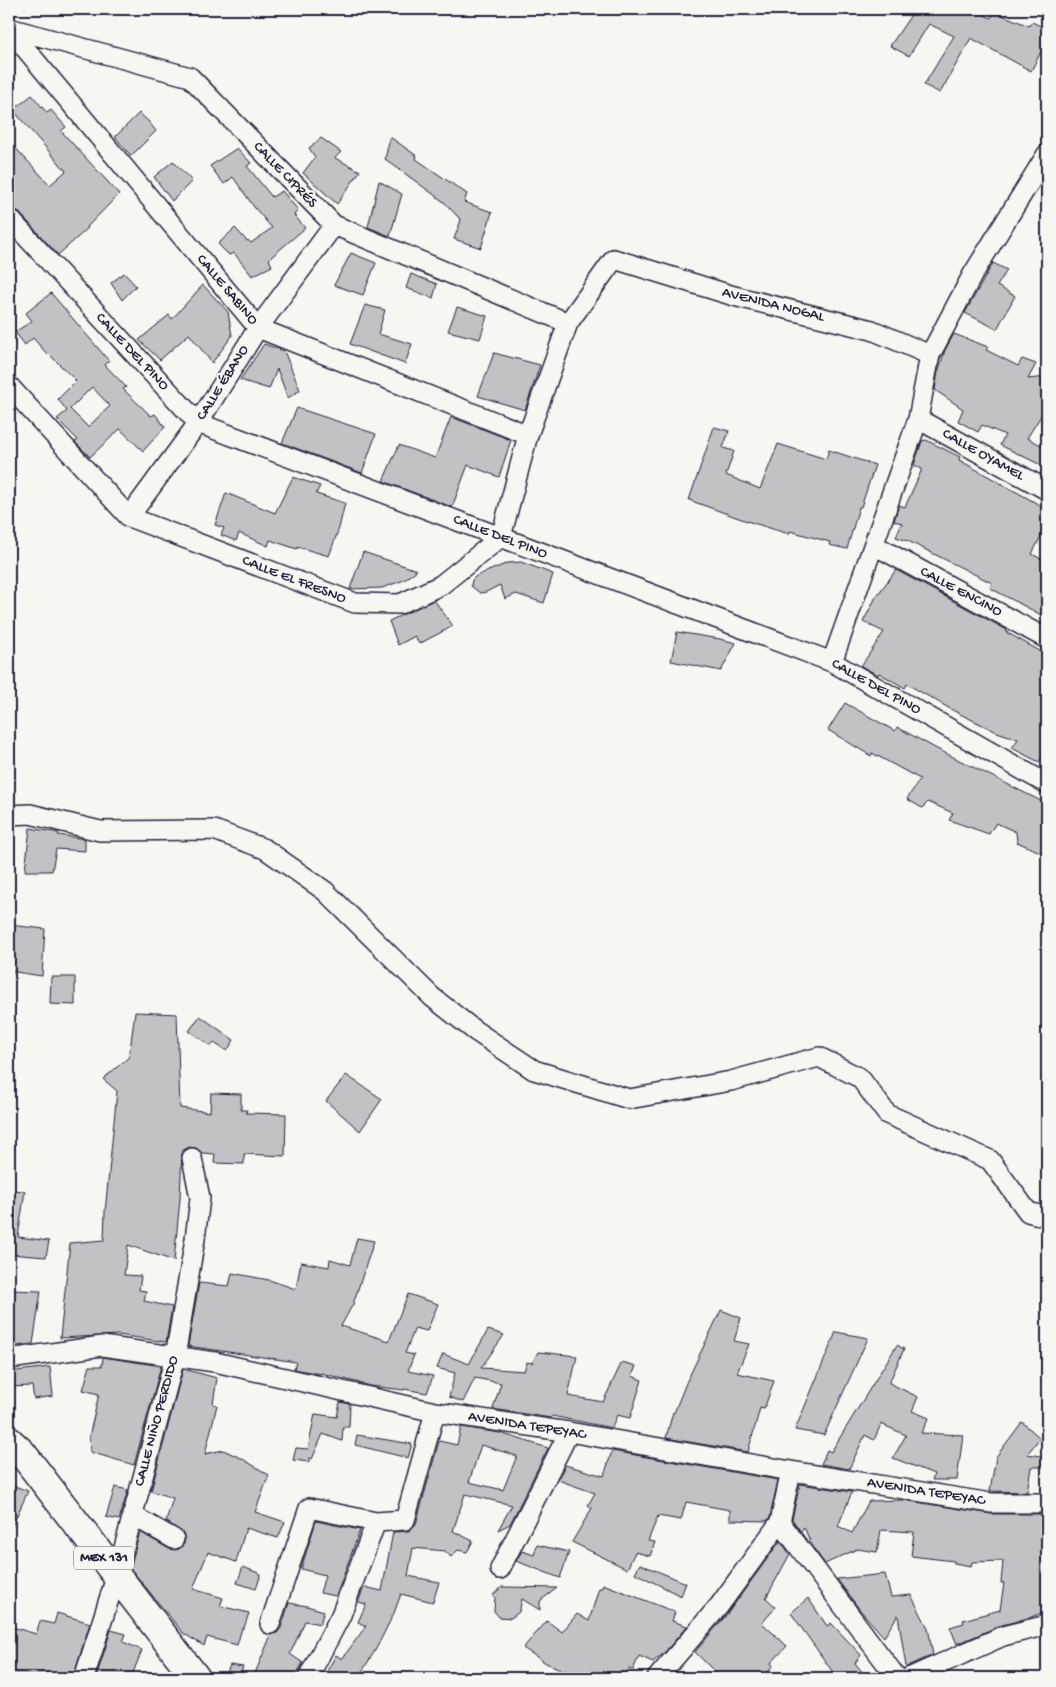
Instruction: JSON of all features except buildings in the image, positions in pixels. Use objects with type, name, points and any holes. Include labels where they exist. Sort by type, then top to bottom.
[{"type":"main road","name":"MEX 131","points":[[9,1441],[22,1453],[196,1678]]},
{"type":"street","name":"CALLE CIPRÉS","points":[[9,29],[190,77],[334,225],[568,323]]},
{"type":"street","name":"CALLE SABINO","points":[[9,29],[258,328],[528,435]]},
{"type":"street","points":[[832,662],[918,419],[930,355],[973,274],[1047,154]]},
{"type":"street","name":"CALLE DEL PINO","points":[[9,218],[198,423],[832,662],[1047,784]]},
{"type":"street","name":"CALLE ÉBANO","points":[[128,517],[198,423],[258,328],[334,225]]},
{"type":"street","name":"AVENIDA NOGAL","points":[[568,323],[614,259],[734,296],[872,330],[930,355]]},
{"type":"street","points":[[501,537],[528,435],[568,323]]},
{"type":"street","name":"CALLE EL FRESNO","points":[[9,386],[128,517],[355,603],[400,604],[441,585],[501,537]]},
{"type":"street","name":"CALLE OYAMEL","points":[[918,419],[1047,490]]},
{"type":"street","name":"CALLE ENCINO","points":[[874,545],[1047,639]]},
{"type":"street","points":[[9,816],[30,814],[100,831],[214,830],[264,849],[325,891],[432,997],[474,1030],[534,1070],[629,1099],[731,1081],[819,1056],[860,1078],[887,1114],[990,1160],[1028,1212],[1047,1217]]},
{"type":"street","name":"CALLE NIÑO PERDIDO","points":[[84,1678],[116,1574],[175,1357],[200,1198],[192,1158]]},
{"type":"street","name":"AVENIDA TEPEYAC","points":[[9,1359],[102,1346],[215,1362],[435,1412],[569,1432],[791,1471],[991,1503],[1047,1504]]},
{"type":"street","points":[[270,1624],[309,1508],[376,1522],[405,1520],[435,1412]]},
{"type":"street","points":[[500,1569],[569,1432]]},
{"type":"street","points":[[657,1678],[719,1606],[780,1522],[791,1471]]},
{"type":"street","points":[[132,1515],[174,1539]]},
{"type":"street","points":[[308,1678],[341,1615],[376,1522]]},
{"type":"street","points":[[780,1522],[897,1678]]},
{"type":"street","points":[[909,1678],[1002,1636],[1047,1625]]}]
